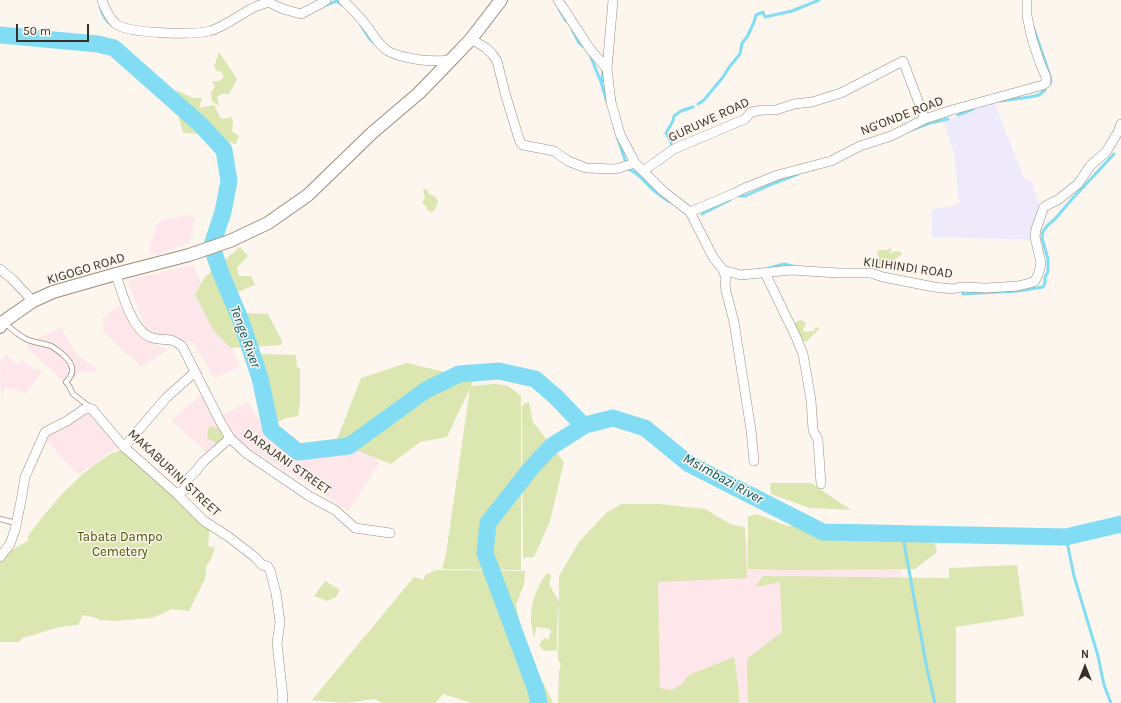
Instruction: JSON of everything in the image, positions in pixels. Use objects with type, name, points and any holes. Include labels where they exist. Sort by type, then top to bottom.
[{"type":"street","points":[[102,0],[111,18],[118,25],[127,28],[174,34],[210,31],[227,24],[256,7],[268,2],[283,9],[301,14],[326,0]]},
{"type":"street","points":[[343,0],[365,24],[378,43],[396,55],[429,60],[452,59]]},
{"type":"street","name":"KIGOGO ROAD","points":[[2,325],[33,301],[53,292],[189,255],[230,241],[268,224],[308,195],[372,133],[419,93],[471,38],[501,0]]},
{"type":"street","points":[[558,0],[590,49],[607,69]]},
{"type":"street","points":[[613,0],[607,69],[611,102],[620,134],[635,163],[643,172],[663,191],[690,212],[713,257],[723,270],[726,278],[726,291],[734,322],[751,430],[754,461]]},
{"type":"street","name":"NG'ONDE ROAD","points":[[690,212],[778,175],[831,162],[860,146],[891,136],[926,119],[952,110],[1036,88],[1046,83],[1046,77],[1034,45],[1027,16],[1027,0]]},
{"type":"street","points":[[471,38],[486,48],[497,61],[505,93],[521,143],[524,145],[554,151],[568,161],[586,168],[616,169],[635,163]]},
{"type":"street","name":"GURUWE ROAD","points":[[643,172],[674,149],[745,119],[751,112],[776,110],[794,104],[812,102],[841,93],[903,61],[926,119]]},
{"type":"street","name":"KILIHINDI ROAD","points":[[723,270],[741,275],[790,270],[838,273],[871,273],[883,277],[934,287],[953,289],[960,287],[987,288],[1018,286],[1030,283],[1035,281],[1041,266],[1035,237],[1036,229],[1044,207],[1078,184],[1090,166],[1106,152],[1121,124]]},
{"type":"street","points":[[0,269],[33,301]]},
{"type":"street","points":[[765,273],[803,354],[811,400],[813,430],[818,440],[821,484]]},
{"type":"street","name":"DARAJANI STREET","points":[[116,274],[126,305],[141,331],[145,335],[152,338],[173,341],[182,346],[220,423],[230,438],[246,452],[308,496],[335,510],[355,528],[390,533]]},
{"type":"street","points":[[124,447],[166,398],[195,372]]},
{"type":"street","points":[[0,557],[10,544],[17,522],[25,477],[45,432],[67,421],[86,408],[92,409]]},
{"type":"street","name":"MAKABURINI STREET","points":[[92,409],[124,447],[177,494],[204,521],[229,536],[256,558],[262,565],[266,566],[270,570],[276,593],[280,622],[276,643],[283,698],[282,703]]},
{"type":"street","points":[[177,494],[188,487],[184,483],[203,462],[230,438]]},
{"type":"lane","points":[[2,325],[33,342],[50,346],[67,358],[72,364],[72,371],[71,377],[66,382],[73,394],[92,409]]},
{"type":"lane","points":[[0,519],[17,522]]},
{"type":"shaded area","points":[[994,102],[1025,180],[1031,180],[1043,215],[1038,240],[932,237],[932,210],[959,204],[954,153],[944,122]]},
{"type":"shaded area","points":[[191,215],[195,220],[189,243],[156,255],[150,252],[156,227],[161,220]]},
{"type":"shaded area","points":[[193,265],[240,367],[214,378],[194,343],[147,332],[127,280]]},
{"type":"shaded area","points":[[118,305],[141,335],[156,345],[168,350],[141,367],[131,356],[126,354],[102,330],[104,325],[102,319]]},
{"type":"shaded area","points":[[61,327],[80,357],[97,369],[91,373],[87,371],[80,372],[66,384],[26,346]]},
{"type":"shaded area","points":[[6,355],[16,364],[22,360],[34,370],[37,368],[42,373],[26,393],[5,387],[1,402],[0,361]]},
{"type":"shaded area","points":[[202,394],[227,438],[209,454],[171,421]]},
{"type":"shaded area","points":[[248,401],[267,434],[296,457],[366,445],[379,463],[348,511],[231,435],[220,416]]},
{"type":"shaded area","points":[[86,409],[119,447],[107,454],[92,468],[86,468],[79,475],[44,438]]},
{"type":"shaded area","points":[[694,529],[761,545],[898,561],[930,703],[589,703],[594,561]]},
{"type":"green space","points":[[219,52],[237,79],[229,94],[221,94],[217,97],[219,106],[212,101],[211,92],[215,88],[212,81],[219,81],[224,77],[221,71],[218,72],[214,67]]},
{"type":"green space","points":[[174,91],[178,91],[193,98],[202,98],[199,108],[214,105],[221,119],[232,117],[232,131],[239,136],[236,144],[224,141],[221,144],[209,142],[200,134],[183,133],[177,110],[169,101]]},
{"type":"green space","points":[[423,189],[427,189],[429,194],[434,196],[438,202],[434,211],[431,212],[427,210],[427,207],[422,203],[425,198]]},
{"type":"green space","points":[[240,247],[248,256],[237,267],[239,276],[251,276],[255,285],[235,293],[245,313],[268,314],[282,341],[281,345],[231,348],[213,330],[195,294],[205,277]]},
{"type":"green space","points":[[891,248],[892,250],[889,254],[895,251],[901,252],[902,254],[894,260],[890,260],[888,266],[883,269],[879,265],[877,259],[879,257],[877,254],[878,250],[887,250]]},
{"type":"green space","points":[[801,320],[806,323],[803,330],[804,332],[814,331],[815,328],[819,327],[819,329],[806,342],[799,339],[794,324]]},
{"type":"green space","points":[[255,354],[296,355],[297,367],[300,369],[300,403],[298,416],[277,422],[264,419],[257,399],[253,375]]},
{"type":"green space","points":[[407,363],[474,379],[471,386],[495,384],[508,386],[521,396],[521,570],[442,569],[446,554],[470,388],[447,437],[420,442],[391,464],[336,442],[361,378]]},
{"type":"green space","points":[[529,402],[533,422],[564,462],[550,521],[534,557],[523,558],[522,406]]},
{"type":"green space","points":[[209,426],[218,428],[224,433],[221,443],[216,443],[207,438]]},
{"type":"green space","name":"Tabata Dampo Cemetery","points":[[128,448],[210,525],[208,546],[215,548],[210,561],[206,566],[205,579],[189,611],[171,609],[151,618],[115,621],[100,620],[83,615],[78,625],[59,627],[22,638],[19,642],[0,642],[0,558],[28,541],[28,536],[44,515],[63,493],[84,473],[110,454]]},
{"type":"green space","points":[[770,483],[811,483],[851,510],[810,508],[771,494]]},
{"type":"green space","points":[[621,504],[659,504],[705,509],[732,525],[745,527],[747,578],[658,582],[660,688],[672,690],[681,685],[689,675],[734,657],[739,703],[558,703],[559,671],[561,664],[558,660],[559,604],[557,650],[544,651],[539,645],[544,638],[551,640],[549,639],[551,630],[537,626],[534,638],[531,616],[535,596],[540,583],[547,573],[551,575],[549,584],[559,602],[559,576],[579,542],[606,513]]},
{"type":"green space","points":[[756,514],[788,526],[842,528],[885,535],[933,537],[937,552],[915,569],[748,569],[748,517]]},
{"type":"green space","points":[[1017,565],[1024,616],[956,627],[956,703],[748,703],[747,659],[782,632],[780,582],[755,587],[763,576],[949,578],[949,568]]},
{"type":"green space","points":[[436,570],[525,571],[524,585],[516,604],[521,629],[524,668],[522,670],[523,675],[534,691],[533,703],[472,703],[443,694],[435,703],[382,703],[375,699],[345,703],[312,700],[414,577],[424,580],[425,575]]},
{"type":"green space","points":[[325,581],[340,590],[336,597],[327,601],[314,596]]},
{"type":"green space","points":[[543,682],[553,703],[537,703]]},
{"type":"waterway","points":[[698,104],[704,100],[740,54],[742,43],[747,37],[756,15],[763,12],[765,17],[792,11],[819,0]]},
{"type":"waterway","points":[[326,5],[337,1],[342,5]]},
{"type":"waterway","points":[[100,6],[104,17],[112,25]]},
{"type":"waterway","points":[[559,9],[566,21]]},
{"type":"waterway","points":[[361,25],[373,42]]},
{"type":"waterway","points":[[572,29],[579,43],[584,47]]},
{"type":"waterway","points":[[1034,29],[1050,76],[1050,84]]},
{"type":"waterway","name":"Tenge River","points":[[0,35],[98,44],[114,48],[201,125],[224,150],[229,181],[223,212],[213,242],[214,253],[241,321],[260,378],[271,430],[298,452],[349,446],[426,390],[459,374],[499,371],[535,379],[585,425]]},
{"type":"waterway","points":[[590,55],[607,102]]},
{"type":"waterway","points":[[602,82],[603,69]]},
{"type":"waterway","points":[[1000,101],[1039,95],[1045,90]]},
{"type":"waterway","points":[[672,148],[671,142],[666,133],[673,121],[674,116],[681,111],[693,107]]},
{"type":"waterway","points":[[958,115],[973,109]]},
{"type":"waterway","points":[[911,130],[930,123],[948,119]]},
{"type":"waterway","points":[[617,136],[625,160]]},
{"type":"waterway","points":[[961,289],[963,294],[1018,291],[1043,287],[1045,277],[1048,272],[1048,259],[1042,238],[1043,231],[1114,154]]},
{"type":"waterway","points":[[628,169],[632,170],[652,189],[670,202]]},
{"type":"waterway","points":[[740,196],[745,196],[798,174]]},
{"type":"waterway","points":[[702,214],[730,200]]},
{"type":"waterway","points":[[769,268],[784,264],[793,266]]},
{"type":"waterway","name":"Msimbazi River","points":[[539,703],[536,690],[485,553],[488,523],[532,467],[552,446],[585,425],[613,418],[645,428],[689,464],[823,532],[1066,537],[1121,524]]},
{"type":"waterway","points":[[901,533],[902,532],[927,669],[935,703]]},
{"type":"waterway","points":[[1066,537],[1074,576],[1098,656],[1104,685],[1111,703]]}]
